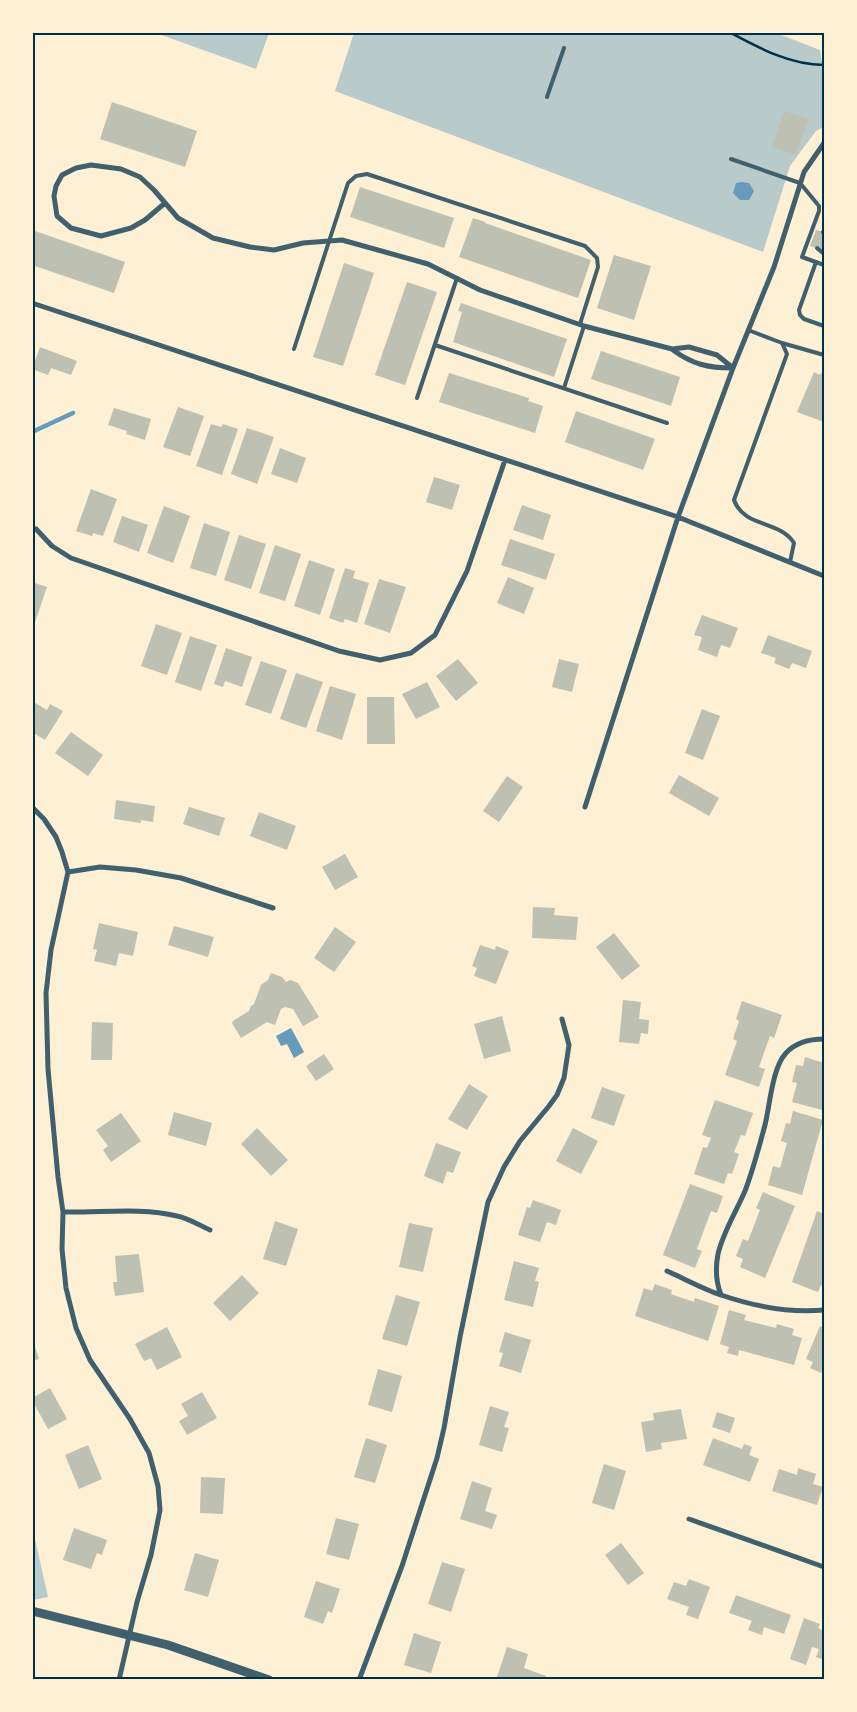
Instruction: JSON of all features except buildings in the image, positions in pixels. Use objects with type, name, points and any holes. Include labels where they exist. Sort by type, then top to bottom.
[{"type":"street","points":[[585,807],[678,517],[732,368],[774,267],[804,172],[824,143]]},
{"type":"street","points":[[165,203],[145,220],[131,228],[101,236],[72,228],[57,216],[54,196],[56,186],[62,175],[76,168],[91,165],[122,169],[140,177],[154,190],[178,218],[214,238],[250,247],[274,250],[303,243],[342,240],[428,264],[480,290],[582,325],[672,349],[690,347],[716,355],[732,368]]},
{"type":"street","points":[[32,303],[678,517],[824,576]]},
{"type":"street","points":[[672,349],[687,360],[713,368],[732,368]]},
{"type":"street","points":[[36,529],[52,546],[71,558],[339,651],[380,660],[411,653],[435,635],[467,571],[504,460]]},
{"type":"street","points":[[32,807],[44,819],[56,837],[68,872],[51,950],[46,993],[48,1069],[63,1212],[62,1249],[66,1288],[76,1328],[90,1360],[130,1419],[149,1453],[158,1486],[160,1510],[151,1555],[137,1602],[119,1680]]},
{"type":"street","points":[[68,872],[100,867],[136,870],[181,878],[273,908]]},
{"type":"street","points":[[359,1680],[402,1566],[437,1458],[488,1202],[504,1167],[520,1140],[553,1100],[564,1078],[569,1045],[562,1018]]},
{"type":"street","points":[[721,1295],[716,1271],[718,1253],[745,1190],[765,1125],[778,1067],[786,1052],[808,1040],[824,1039]]},
{"type":"street","points":[[63,1212],[132,1211],[157,1213],[179,1216],[210,1230]]},
{"type":"street","points":[[667,1272],[721,1295],[778,1309],[805,1312],[824,1310]]},
{"type":"street","points":[[689,1519],[824,1566]]},
{"type":"street","points":[[32,1610],[168,1645],[269,1680]]},
{"type":"lane","points":[[547,97],[564,48]]},
{"type":"lane","points":[[731,159],[800,183],[819,206],[819,211],[802,257],[824,265]]},
{"type":"lane","points":[[294,350],[348,183],[356,176],[367,174],[586,246],[597,258],[598,267],[564,388]]},
{"type":"lane","points":[[819,211],[824,213]]},
{"type":"lane","points":[[817,248],[824,254]]},
{"type":"lane","points":[[816,262],[799,310],[800,315],[804,319],[824,326]]},
{"type":"lane","points":[[417,398],[457,278]]},
{"type":"lane","points":[[748,330],[782,343],[824,355]]},
{"type":"lane","points":[[782,343],[787,354],[784,364],[734,500],[738,510],[749,518],[790,536],[794,543],[790,562]]},
{"type":"lane","points":[[435,345],[667,423]]},
{"type":"path","points":[[728,32],[782,58],[799,63],[824,65]]},
{"type":"shaded area","points":[[156,33],[269,33],[256,69]]},
{"type":"shaded area","points":[[354,33],[776,33],[820,50],[824,75],[824,127],[816,131],[790,166],[763,252],[335,91]]},
{"type":"shaded area","points":[[32,1526],[48,1597],[33,1600],[32,1600]]},
{"type":"water","points":[[736,183],[749,183],[754,191],[749,200],[740,200],[733,193]]},
{"type":"water","points":[[291,1028],[304,1052],[294,1058],[287,1044],[281,1046],[276,1036]]},
{"type":"waterway","points":[[32,432],[73,413]]}]
